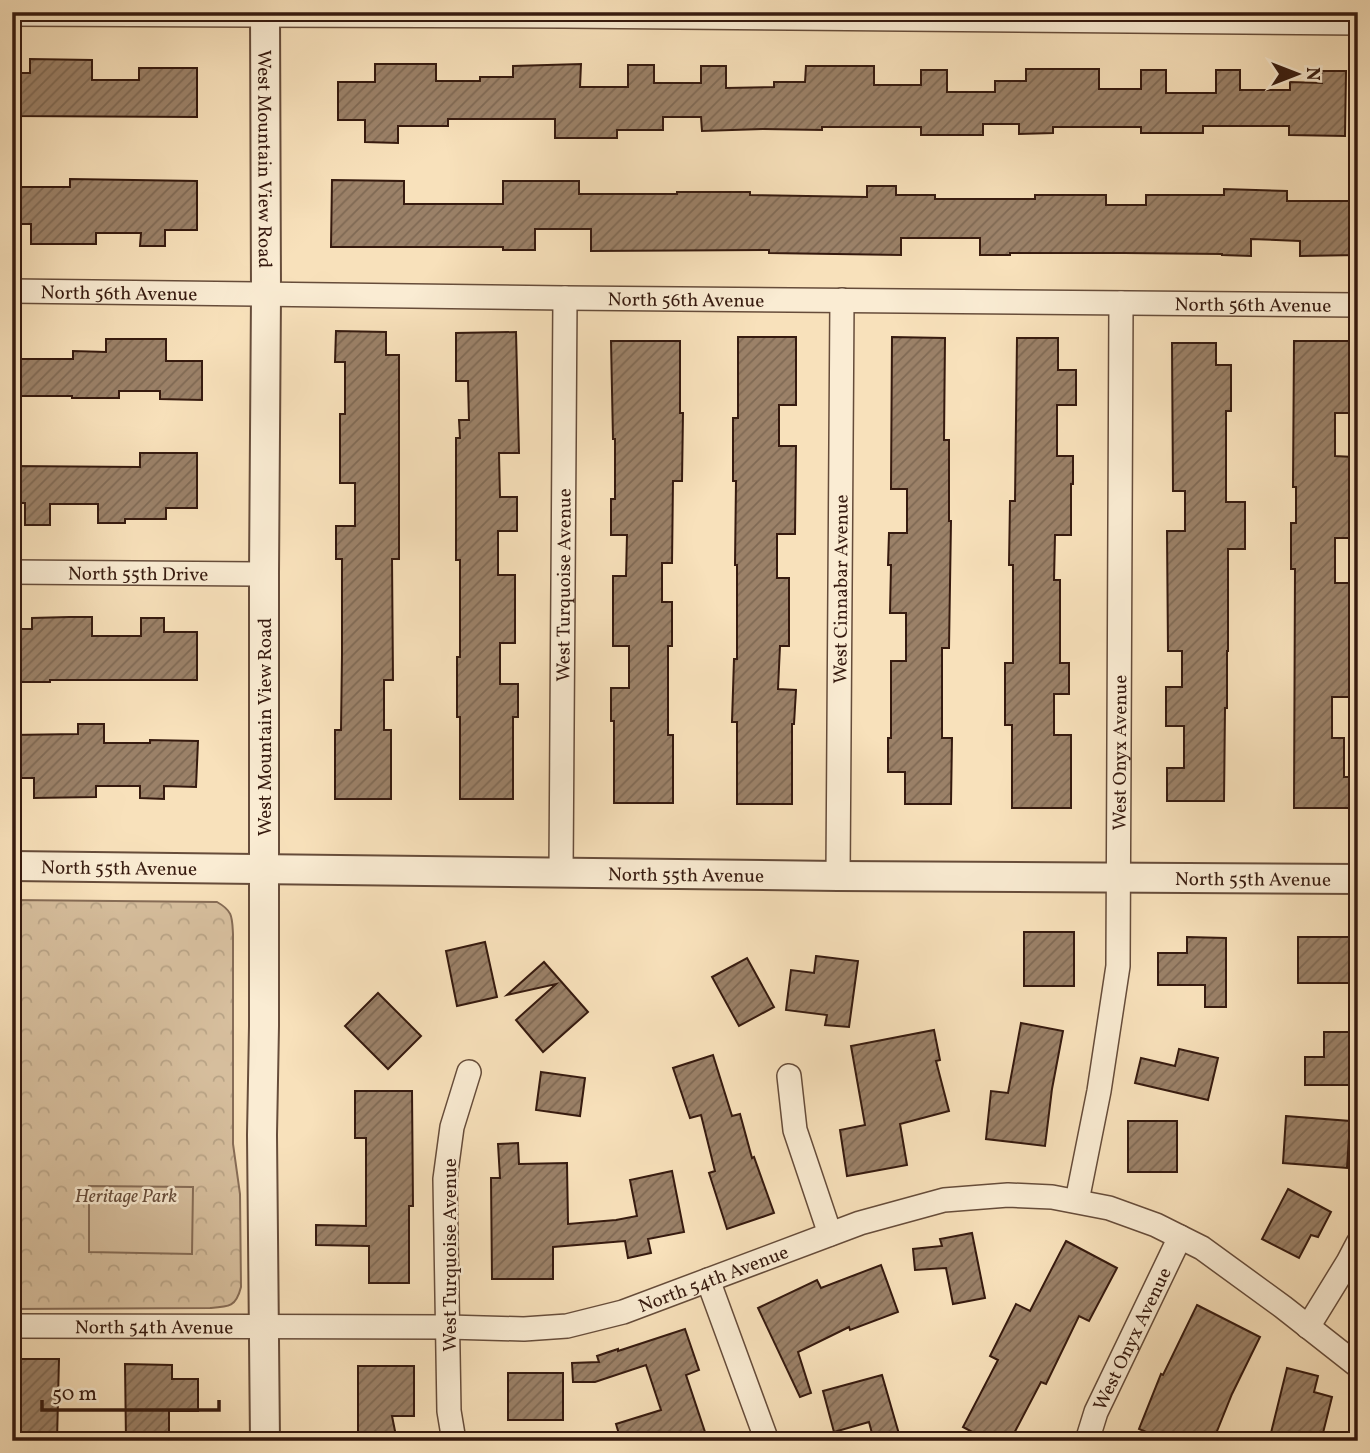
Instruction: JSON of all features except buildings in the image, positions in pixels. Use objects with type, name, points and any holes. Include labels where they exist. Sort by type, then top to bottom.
[{"type":"street","name":"West Mountain View Road","points":[[265,13],[262,1135],[265,1441]]},
{"type":"street","points":[[12,14],[1116,16],[1358,23]]},
{"type":"street","name":"North 56th Avenue","points":[[12,291],[1358,305]]},
{"type":"street","name":"West Turquoise Avenue","points":[[561,872],[565,298]]},
{"type":"street","name":"West Cinnabar Avenue","points":[[838,876],[842,300]]},
{"type":"street","name":"West Onyx Avenue","points":[[1077,1201],[1099,1091],[1118,966],[1121,303]]},
{"type":"street","name":"North 55th Drive","points":[[12,572],[264,574]]},
{"type":"street","name":"North 55th Avenue","points":[[12,866],[1358,880]]},
{"type":"street","name":"West Turquoise Avenue","points":[[454,1441],[449,1411],[445,1179],[452,1127],[469,1072]]},
{"type":"street","points":[[789,1076],[795,1130],[830,1234]]},
{"type":"street","name":"North 54th Avenue","points":[[12,1326],[524,1329],[567,1326],[623,1312],[860,1223],[944,1200],[1008,1195],[1077,1201],[1110,1208],[1156,1225],[1202,1248],[1358,1366]]},
{"type":"street","name":"West Onyx Avenue","points":[[1087,1441],[1096,1412],[1180,1237]]},
{"type":"street","points":[[1308,1327],[1358,1243]]},
{"type":"street","points":[[708,1280],[767,1441]]},
{"type":"green space","name":"Heritage Park","points":[[12,900],[217,902],[229,912],[233,934],[233,1144],[240,1194],[241,1287],[237,1299],[231,1305],[210,1308],[12,1309]]},
{"type":"green space","points":[[89,1186],[193,1187],[192,1254],[89,1252]]}]
